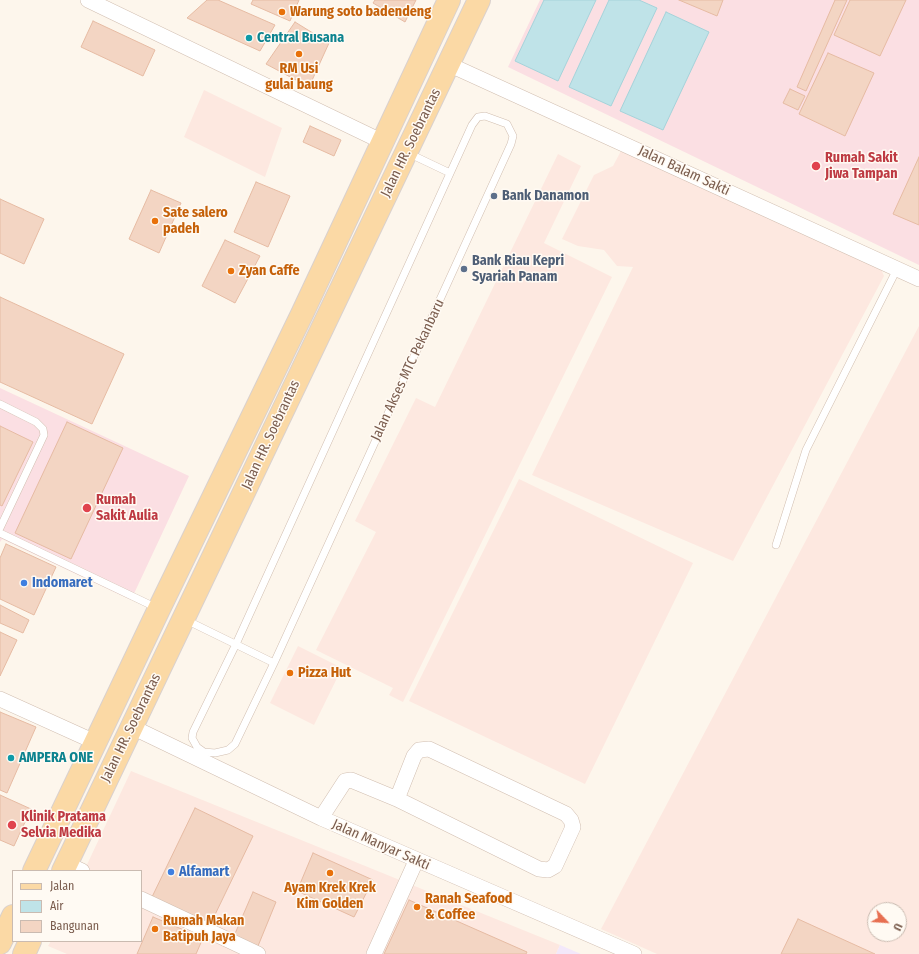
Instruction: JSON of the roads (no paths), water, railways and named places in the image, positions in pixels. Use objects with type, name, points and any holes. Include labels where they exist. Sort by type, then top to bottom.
[{"type":"main road","name":"Jalan HR. Soebrantas","points":[[34,870],[158,609],[302,314],[449,0]]},
{"type":"main road","name":"Jalan HR. Soebrantas","points":[[71,869],[132,727],[479,0]]},
{"type":"main road","points":[[0,943],[12,918]]},
{"type":"main road","points":[[24,954],[30,942]]},
{"type":"street","points":[[88,0],[383,142]]},
{"type":"street","name":"Jalan Balam Sakti","points":[[448,64],[919,279]]},
{"type":"street","points":[[0,699],[95,742]]},
{"type":"street","name":"Jalan Manyar Sakti","points":[[132,727],[321,818],[416,861],[634,954]]},
{"type":"street","points":[[321,818],[345,781],[348,780],[397,799],[539,869],[548,870],[555,866],[572,827],[571,820],[566,814],[429,749],[419,750],[414,756],[397,799]]},
{"type":"street","points":[[374,954],[416,861]]},
{"type":"street","points":[[142,899],[258,954]]},
{"type":"lane","name":"Jalan Akses MTC Pekanbaru","points":[[478,116],[492,118],[507,124],[513,136],[511,144],[274,663],[234,744],[228,750],[215,753],[204,752],[197,747],[192,738],[193,732],[236,644],[472,125],[478,116]]},
{"type":"lane","points":[[406,152],[450,173]]},
{"type":"lane","points":[[776,545],[806,450],[897,269]]},
{"type":"lane","points":[[0,404],[36,422],[44,429],[44,434],[0,528]]},
{"type":"lane","points":[[0,533],[158,609]]},
{"type":"lane","points":[[184,619],[274,663]]},
{"type":"water","points":[[544,0],[596,0],[558,81],[515,61]]},
{"type":"water","points":[[609,0],[639,0],[657,8],[611,106],[569,87]]},
{"type":"water","points":[[666,12],[709,32],[663,130],[620,111]]},
{"type":"place","name":"Warung soto badendeng","points":[[282,12]]},
{"type":"place","name":"Central Busana","points":[[249,38]]},
{"type":"place","name":"RM Usi gulai baung","points":[[299,54]]},
{"type":"place","name":"Rumah Sakit Jiwa Tampan","points":[[816,166]]},
{"type":"place","name":"Bank Danamon","points":[[494,196]]},
{"type":"place","name":"Sate salero padeh","points":[[155,221]]},
{"type":"place","name":"Bank Riau Kepri Syariah Panam","points":[[464,269]]},
{"type":"place","name":"Zyan Caffe","points":[[231,271]]},
{"type":"place","name":"Rumah Sakit Aulia","points":[[87,508]]},
{"type":"place","name":"Indomaret","points":[[24,583]]},
{"type":"place","name":"Pizza Hut","points":[[290,673]]},
{"type":"place","name":"AMPERA ONE","points":[[11,758]]},
{"type":"place","name":"Klinik Pratama Selvia Medika","points":[[12,825]]},
{"type":"place","name":"Alfamart","points":[[171,872]]},
{"type":"place","name":"Ayam Krek Krek Kim Golden","points":[[330,873]]},
{"type":"place","name":"Ranah Seafood & Coffee","points":[[417,907]]},
{"type":"place","name":"Rumah Makan Batipuh Jaya","points":[[155,929]]}]
